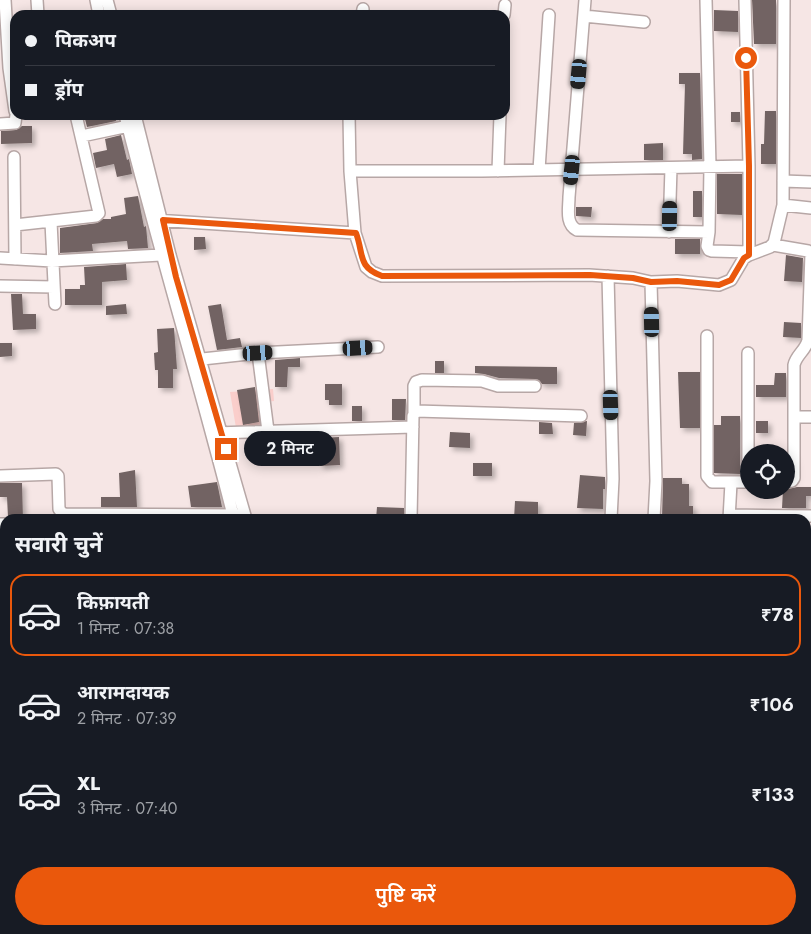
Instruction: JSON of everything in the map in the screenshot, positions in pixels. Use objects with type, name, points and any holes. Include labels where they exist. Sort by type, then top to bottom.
[{"type":"street","points":[[6,0],[3,17],[10,39]]},
{"type":"street","points":[[585,0],[569,197],[569,222],[577,230],[709,232]]},
{"type":"street","points":[[706,0],[710,166],[709,232],[706,246],[709,250],[749,253],[773,245],[810,254],[808,340],[794,365],[795,444]]},
{"type":"street","points":[[349,120],[350,171],[356,233],[366,267],[372,272],[382,276],[590,275],[633,278],[651,282],[677,281],[722,284],[731,280],[749,253],[745,0]]},
{"type":"street","points":[[773,245],[783,205],[784,0]]},
{"type":"street","points":[[539,170],[549,15]]},
{"type":"street","points":[[584,16],[644,22]]},
{"type":"street","points":[[0,124],[15,123],[15,120]]},
{"type":"street","points":[[15,225],[52,222],[99,214],[77,120]]},
{"type":"street","points":[[82,136],[131,120],[157,220],[170,254],[195,360]]},
{"type":"street","points":[[498,171],[500,120]]},
{"type":"street","points":[[14,157],[15,260]]},
{"type":"street","points":[[350,171],[498,171],[749,166]]},
{"type":"street","points":[[669,232],[671,168]]},
{"type":"street","points":[[783,182],[811,182]]},
{"type":"street","points":[[783,205],[811,208]]},
{"type":"street","points":[[157,220],[356,233]]},
{"type":"street","points":[[157,220],[161,255],[195,360],[238,514]]},
{"type":"street","points":[[52,222],[55,304]]},
{"type":"street","points":[[0,258],[52,261],[161,255]]},
{"type":"street","points":[[608,276],[613,479],[611,514]]},
{"type":"street","points":[[651,282],[656,481],[654,514]]},
{"type":"street","points":[[0,286],[54,287]]},
{"type":"street","points":[[707,336],[707,476],[712,482],[740,482]]},
{"type":"street","points":[[195,360],[258,353],[378,347]]},
{"type":"street","points":[[258,353],[268,431]]},
{"type":"street","points":[[748,353],[749,444]]},
{"type":"street","points":[[411,514],[414,386],[416,382],[422,380],[482,381],[498,386],[536,386]]},
{"type":"street","points":[[414,414],[418,411],[581,416]]},
{"type":"street","points":[[795,418],[811,417]]},
{"type":"street","points":[[216,433],[413,427]]},
{"type":"street","points":[[0,476],[56,474],[58,476],[59,509],[65,514]]},
{"type":"street","points":[[729,514],[731,482]]},
{"type":"shaded area","points":[[273,389],[274,401],[266,402],[268,426],[236,428],[230,392]]},
{"type":"building","points":[[752,0],[776,0],[776,44],[754,44]]},
{"type":"building","points":[[714,10],[738,11],[738,32],[714,31]]},
{"type":"building","points":[[679,73],[700,73],[702,159],[692,160],[692,154],[683,154],[685,84],[679,84]]},
{"type":"building","points":[[765,111],[776,111],[776,164],[761,164],[761,144],[764,144]]},
{"type":"building","points":[[731,112],[740,112],[740,122],[731,122]]},
{"type":"building","points":[[85,120],[116,120],[116,121],[87,127]]},
{"type":"building","points":[[22,126],[32,126],[32,143],[1,144],[1,131],[16,130]]},
{"type":"building","points":[[121,135],[132,174],[117,177],[114,164],[96,168],[93,153],[107,150],[105,139]]},
{"type":"building","points":[[663,143],[663,160],[644,160],[644,144]]},
{"type":"building","points":[[717,174],[742,174],[742,215],[717,214]]},
{"type":"building","points":[[693,191],[702,191],[702,217],[693,217]]},
{"type":"building","points":[[138,196],[144,227],[146,226],[148,248],[128,249],[127,241],[92,244],[93,251],[60,253],[60,228],[97,223],[103,219],[111,219],[111,217],[126,214],[124,198]]},
{"type":"building","points":[[576,207],[592,207],[591,217],[576,216]]},
{"type":"building","points":[[194,237],[205,237],[206,249],[194,250]]},
{"type":"building","points":[[675,239],[700,239],[700,254],[675,254]]},
{"type":"building","points":[[786,255],[803,258],[802,282],[784,281]]},
{"type":"building","points":[[126,264],[127,280],[102,282],[102,305],[65,305],[65,289],[80,289],[80,285],[85,285],[84,267]]},
{"type":"building","points":[[11,294],[22,294],[23,314],[36,314],[36,329],[13,330]]},
{"type":"building","points":[[126,304],[127,314],[106,315],[106,306]]},
{"type":"building","points":[[221,304],[227,340],[240,338],[242,347],[217,350],[208,306]]},
{"type":"building","points":[[784,322],[801,323],[801,338],[783,337]]},
{"type":"building","points":[[174,328],[177,369],[173,369],[173,388],[158,388],[158,370],[155,370],[154,353],[158,352],[157,329]]},
{"type":"building","points":[[0,343],[12,343],[12,356],[0,357]]},
{"type":"building","points":[[300,358],[300,367],[288,367],[287,387],[275,387],[275,360]]},
{"type":"building","points":[[435,361],[444,361],[444,373],[435,373]]},
{"type":"building","points":[[475,366],[557,367],[557,384],[542,384],[539,380],[535,379],[499,378],[475,373]]},
{"type":"building","points":[[678,372],[700,372],[700,428],[680,428]]},
{"type":"building","points":[[775,373],[786,373],[786,397],[756,397],[756,385],[774,385]]},
{"type":"building","points":[[325,384],[342,384],[342,405],[329,405],[329,400],[325,400]]},
{"type":"building","points":[[255,387],[259,422],[243,425],[237,390]]},
{"type":"building","points":[[392,399],[406,399],[405,420],[392,420]]},
{"type":"building","points":[[352,406],[362,406],[362,421],[352,421]]},
{"type":"building","points":[[721,416],[740,416],[740,474],[714,473],[714,425],[721,425]]},
{"type":"building","points":[[587,421],[586,436],[573,435],[574,423]]},
{"type":"building","points":[[756,421],[768,421],[768,433],[756,433]]},
{"type":"building","points":[[539,422],[552,423],[553,434],[539,434]]},
{"type":"building","points":[[450,432],[470,433],[470,448],[449,447]]},
{"type":"building","points":[[339,437],[340,465],[320,466],[319,438]]},
{"type":"building","points":[[473,463],[492,463],[492,476],[473,476]]},
{"type":"building","points":[[135,470],[137,507],[101,507],[101,497],[120,497],[119,473]]},
{"type":"building","points":[[580,475],[605,477],[603,509],[577,508]]},
{"type":"building","points":[[663,478],[682,478],[682,484],[689,484],[689,506],[693,506],[693,514],[662,514]]},
{"type":"building","points":[[217,482],[222,507],[191,507],[188,486]]},
{"type":"building","points":[[0,483],[22,483],[23,514],[8,514],[7,497],[0,497]]},
{"type":"building","points":[[795,487],[811,487],[811,496],[806,496],[806,508],[782,508],[782,499],[795,499]]},
{"type":"building","points":[[515,501],[538,502],[538,514],[514,514]]},
{"type":"building","points":[[377,507],[404,508],[404,514],[376,514]]},
{"type":"route","points":[[226,449],[176,277],[163,220],[356,233],[366,267],[382,276],[590,275],[633,278],[651,282],[677,281],[719,285],[731,280],[744,258],[749,255],[746,58]]}]
